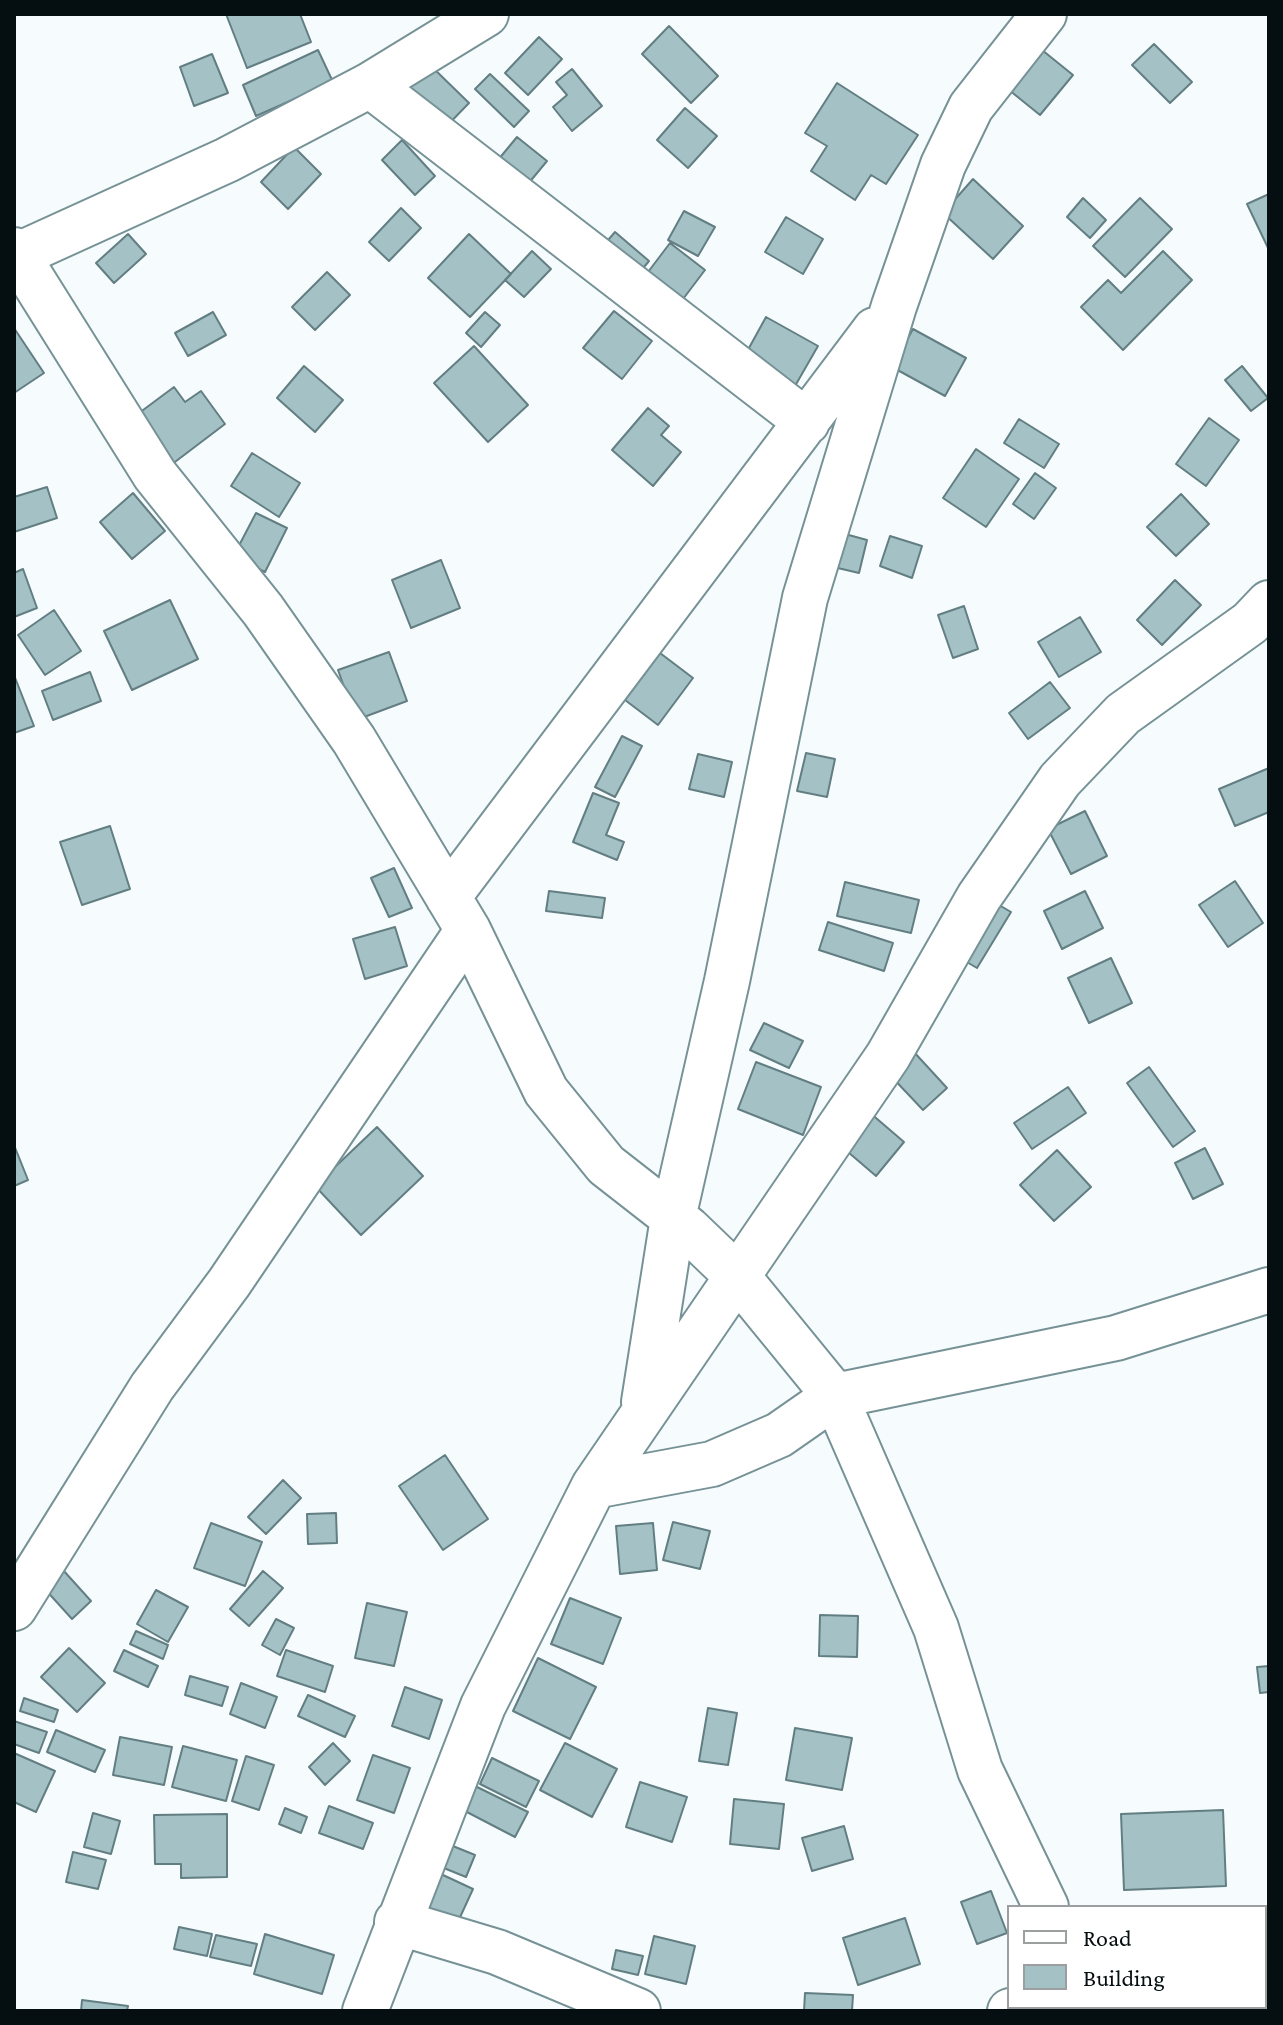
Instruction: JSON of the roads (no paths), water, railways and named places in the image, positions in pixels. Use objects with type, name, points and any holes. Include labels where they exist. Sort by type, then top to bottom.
[{"type":"street","points":[[486,14],[370,85],[227,160],[16,252],[155,475],[263,610],[354,740],[458,914],[546,1091],[606,1165],[673,1218],[737,1276],[835,1396],[936,1628],[980,1770],[1045,1905]]},
{"type":"street","points":[[643,1413],[673,1218],[727,981],[805,598],[894,306],[943,165],[971,107],[1044,14]]},
{"type":"street","points":[[370,85],[807,422]]},
{"type":"street","points":[[14,1608],[152,1387],[229,1283],[600,691],[894,306]]},
{"type":"street","points":[[365,2011],[483,1706],[594,1486],[888,1056],[979,897],[1060,780],[1123,714],[1263,625]]},
{"type":"street","points":[[594,1486],[712,1464],[779,1435],[835,1396],[1116,1338],[1269,1290]]},
{"type":"street","points":[[397,1922],[497,1952],[638,2011]]}]
